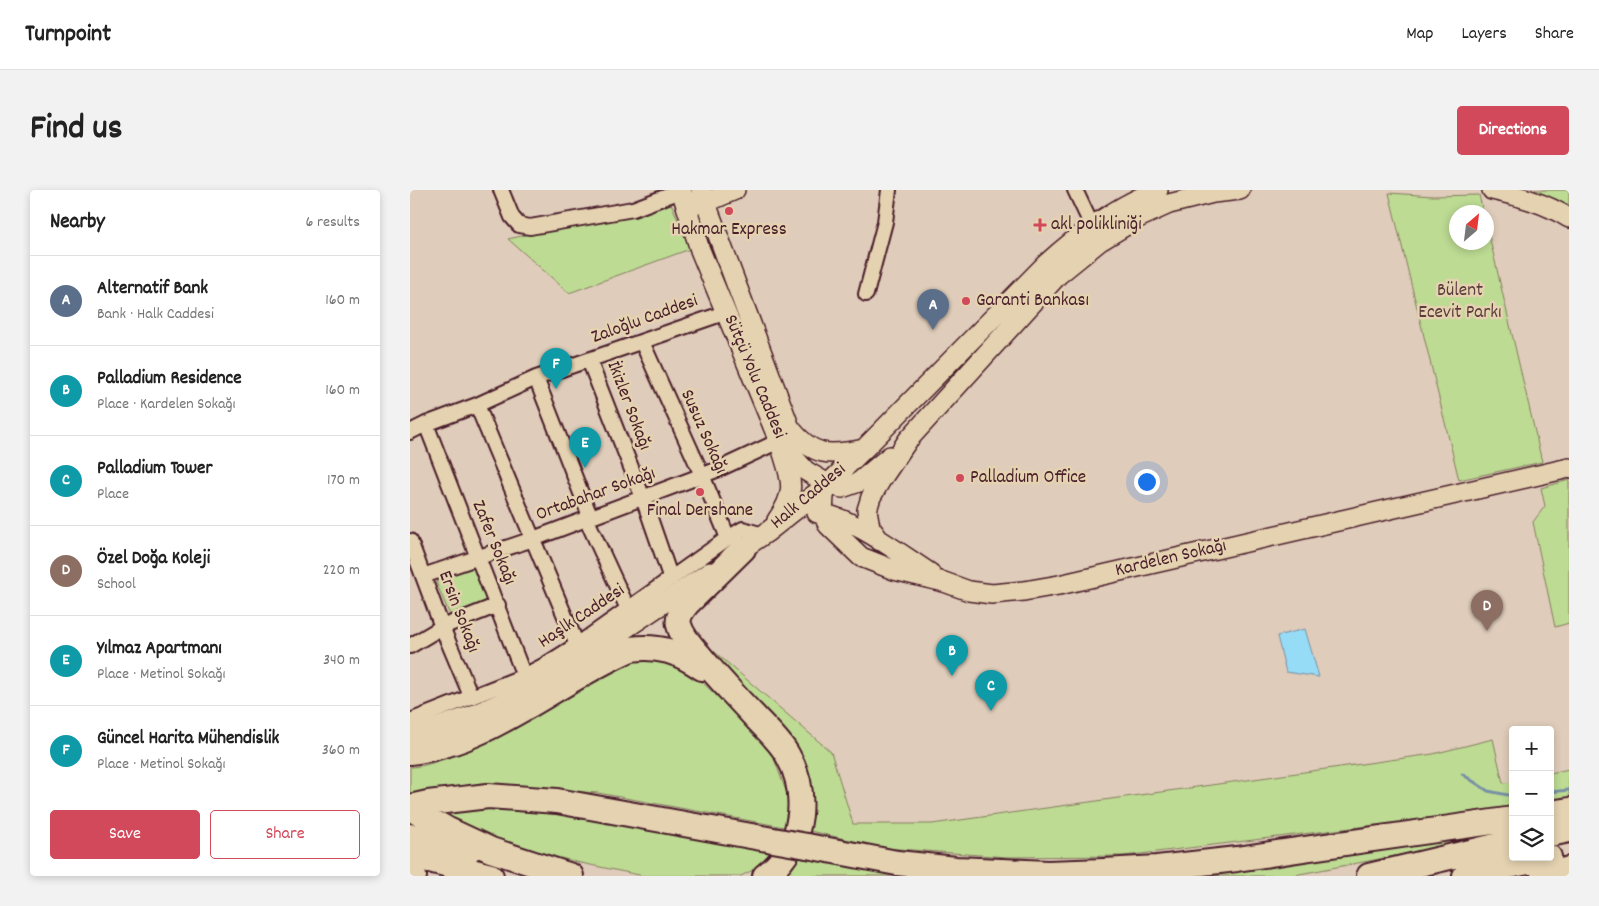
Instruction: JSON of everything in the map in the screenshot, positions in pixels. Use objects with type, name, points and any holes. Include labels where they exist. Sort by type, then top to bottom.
[{"type":"highway","points":[[736,544],[681,611],[678,623],[684,638],[788,755],[797,776],[801,797],[799,822],[794,840],[774,869],[765,876]]},
{"type":"highway","points":[[410,752],[432,750],[464,739],[631,649],[645,647],[661,648],[677,653],[724,684]]},
{"type":"highway","points":[[410,807],[488,796],[557,801],[897,863],[956,869],[1048,873],[1157,868],[1237,860],[1304,848],[1509,820]]},
{"type":"highway","points":[[410,807],[448,830],[491,850],[570,876]]},
{"type":"highway","points":[[1554,812],[1569,810]]},
{"type":"highway","points":[[1554,833],[1569,830]]},
{"type":"highway","points":[[410,836],[570,876]]},
{"type":"highway","points":[[1369,876],[1509,843]]},
{"type":"highway","points":[[1554,856],[1569,853]]},
{"type":"highway","points":[[410,855],[491,876]]},
{"type":"highway","points":[[1465,876],[1532,861]]},
{"type":"highway","points":[[1350,876],[1408,866]]},
{"type":"highway","points":[[1543,876],[1569,869]]},
{"type":"highway","points":[[410,875],[414,876]]},
{"type":"main road","points":[[684,194],[703,196],[735,190]]},
{"type":"main road","name":"Halk Caddesi","points":[[410,737],[474,715],[498,704],[581,658],[736,544],[765,534],[828,484],[864,450],[1046,264],[1092,226],[1118,209],[1158,190]]},
{"type":"main road","points":[[880,541],[870,527],[867,510],[870,497],[908,440],[1058,275],[1100,241],[1138,218],[1169,204],[1213,193],[1240,190]]},
{"type":"main road","points":[[1492,190],[1552,207],[1569,218]]},
{"type":"main road","name":"Sütçü Yolu Caddesi","points":[[684,194],[700,250],[779,442],[806,471],[828,484],[842,488],[859,482],[908,440]]},
{"type":"main road","name":"Sütçü Yolu Caddesi","points":[[703,196],[790,428],[800,441],[814,450],[829,454],[864,450]]},
{"type":"main road","points":[[727,312],[745,305]]},
{"type":"main road","points":[[765,534],[788,502],[792,487],[779,442]]},
{"type":"main road","name":"Kardelen Sokağı","points":[[823,514],[828,525],[861,557],[894,570],[944,582],[969,591],[992,594],[1024,592],[1569,468]]},
{"type":"main road","points":[[823,514],[824,496],[828,484]]},
{"type":"main road","points":[[788,516],[811,512],[830,514],[857,527],[944,582]]},
{"type":"street","points":[[501,190],[512,217],[518,224],[530,227],[633,209],[684,194]]},
{"type":"street","points":[[866,294],[885,222],[889,190]]},
{"type":"street","points":[[1075,190],[1092,226]]},
{"type":"street","name":"Zaloğlu Caddesi","points":[[410,432],[426,424],[476,406],[536,378],[727,312]]},
{"type":"street","name":"Susuz Sokağı","points":[[642,342],[702,475],[736,544]]},
{"type":"street","name":"İkizler Sokağı","points":[[590,360],[643,498],[671,579]]},
{"type":"street","points":[[536,378],[588,517],[628,609]]},
{"type":"street","points":[[476,406],[577,645]]},
{"type":"street","name":"Zafer Sokağı","points":[[426,424],[477,557],[498,605],[524,676]]},
{"type":"street","name":"Ortabahar Sokağı","points":[[418,576],[533,539],[719,469],[779,442]]},
{"type":"street","name":"Ersin Sokağı","points":[[410,541],[418,576],[471,696]]},
{"type":"street","name":"Haşlk Caddesi","points":[[410,721],[524,676],[577,645],[671,579],[736,544]]},
{"type":"street","points":[[410,646],[442,627],[498,605]]},
{"type":"green space","points":[[1521,190],[1569,190],[1569,206],[1550,197]]},
{"type":"green space","name":"Bülent Ecevit Parkı","points":[[1389,193],[1433,196],[1479,195],[1481,205],[1449,205],[1449,250],[1492,250],[1542,462],[1459,480]]},
{"type":"green space","points":[[671,203],[690,249],[569,293],[508,239]]},
{"type":"green space","points":[[1569,480],[1569,623],[1555,627],[1533,522],[1545,506],[1541,488]]},
{"type":"green space","points":[[471,562],[493,603],[452,620],[436,582]]},
{"type":"green space","points":[[688,629],[831,752],[853,824],[932,824],[1433,754],[1493,739],[1503,783],[1509,782],[1509,808],[1124,856],[1007,857],[885,848],[810,831],[809,795]]},
{"type":"green space","points":[[635,656],[674,662],[702,682],[758,735],[773,756],[789,799],[784,827],[598,793],[487,785],[444,788],[410,794],[410,767],[428,764],[465,749],[559,700]]},
{"type":"green space","points":[[1569,769],[1569,799],[1554,801],[1554,772]]},
{"type":"green space","points":[[518,806],[772,849],[759,867],[741,876],[644,876],[576,862],[494,840],[436,815]]},
{"type":"green space","points":[[1464,833],[1483,836],[1469,842],[1289,876],[1150,876],[1360,853]]},
{"type":"green space","points":[[801,854],[933,876],[784,876]]},
{"type":"water","points":[[1305,629],[1319,677],[1286,672],[1277,636]]},
{"type":"waterway","points":[[1462,774],[1488,791],[1509,795]]},
{"type":"waterway","points":[[1554,792],[1569,790]]},
{"type":"place","name":"Hakmar Express","points":[[729,211]]},
{"type":"place","name":"akl polikliniği","points":[[1040,225]]},
{"type":"place","name":"Garanti Bankası","points":[[966,301]]},
{"type":"place","name":"Alternatif Bank","points":[[933,330]]},
{"type":"place","name":"Güncel Harita Mühendislik","points":[[556,389]]},
{"type":"place","name":"Yılmaz Apartmanı","points":[[585,468]]},
{"type":"place","name":"Palladium Office","points":[[960,478]]},
{"type":"place","name":"Final Dershane","points":[[700,492]]},
{"type":"place","name":"Özel Doğa Koleji","points":[[1487,631]]},
{"type":"place","name":"Palladium Residence","points":[[952,676]]},
{"type":"place","name":"Palladium Tower","points":[[991,711]]}]
